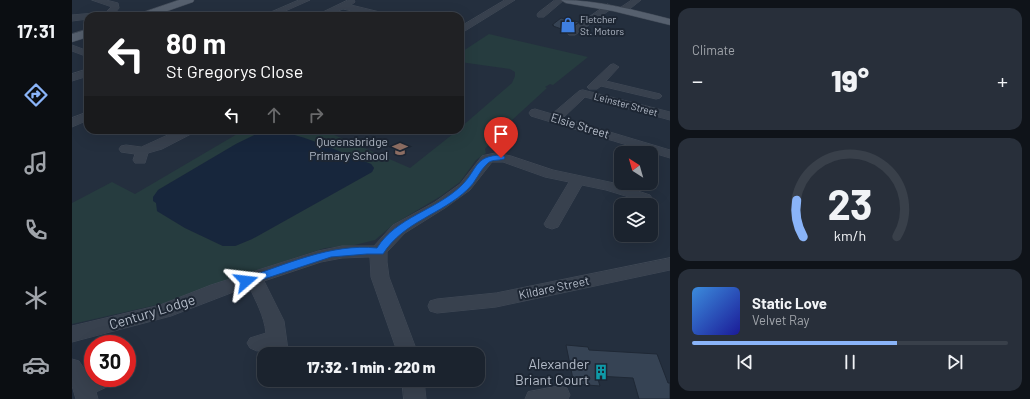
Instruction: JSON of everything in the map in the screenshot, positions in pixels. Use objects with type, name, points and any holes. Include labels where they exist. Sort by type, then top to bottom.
[{"type":"main road","points":[[155,12],[189,0]]},
{"type":"main road","points":[[566,0],[623,10],[670,22]]},
{"type":"main road","points":[[72,38],[84,34]]},
{"type":"street","points":[[96,0],[115,5],[115,8],[111,12]]},
{"type":"street","points":[[276,12],[306,0]]},
{"type":"street","points":[[329,12],[356,0]]},
{"type":"street","points":[[464,29],[511,0]]},
{"type":"street","points":[[550,16],[537,14],[560,0]]},
{"type":"street","points":[[623,10],[635,2]]},
{"type":"street","points":[[635,2],[635,8],[643,15]]},
{"type":"street","points":[[343,6],[368,12]]},
{"type":"street","points":[[572,33],[608,7]]},
{"type":"street","points":[[72,18],[84,15]]},
{"type":"street","points":[[72,48],[84,52]]},
{"type":"street","points":[[554,119],[614,67]]},
{"type":"street","points":[[72,78],[84,74]]},
{"type":"street","points":[[598,82],[656,96]]},
{"type":"street","name":"Leinster Street","points":[[584,93],[670,116]]},
{"type":"street","name":"Elsie Street","points":[[535,113],[670,154]]},
{"type":"street","points":[[72,123],[84,118]]},
{"type":"street","points":[[126,149],[141,155],[184,134]]},
{"type":"street","points":[[405,347],[380,277],[378,262],[379,252],[386,242],[399,229],[440,205],[465,187],[487,159],[496,157],[506,159],[550,174],[609,186],[625,196],[645,198]]},
{"type":"street","points":[[552,224],[577,180]]},
{"type":"street","name":"Century Lodge","points":[[72,334],[164,311],[217,290],[330,254],[367,251],[379,252]]},
{"type":"street","name":"Kildare Street","points":[[437,306],[496,300],[670,264]]},
{"type":"street","points":[[254,279],[274,321],[277,343],[257,343]]},
{"type":"street","points":[[72,368],[85,393],[94,387]]},
{"type":"street","points":[[414,387],[415,399]]},
{"type":"street","points":[[536,399],[559,394]]},
{"type":"green space","points":[[489,34],[588,57],[553,85],[550,84],[545,87],[547,88],[499,132],[485,149],[486,153],[476,160],[460,182],[441,196],[394,224],[375,240],[355,245],[325,248],[222,282],[170,302],[72,324],[72,203],[112,182],[135,194],[237,134],[257,134],[236,144],[158,190],[157,211],[185,228],[223,246],[235,246],[252,239],[372,172],[374,168],[371,164],[289,134],[332,134],[410,168],[453,134],[464,134],[464,125],[512,83],[515,72],[510,69],[464,63],[464,50]]},
{"type":"water","points":[[257,134],[290,134],[333,148],[371,164],[374,168],[372,172],[252,239],[235,246],[223,246],[185,228],[157,211],[156,203],[153,201],[153,197],[158,190],[236,144]]},
{"type":"building","points":[[561,18],[579,22],[567,31],[552,25]]},
{"type":"building","name":"Alexander Briant Court","points":[[566,345],[588,347],[589,350],[657,354],[668,383],[670,383],[670,399],[639,399],[633,378],[597,376],[600,386],[574,384]]},
{"type":"place","name":"Fletcher St. Motors","points":[[568,25]]},
{"type":"place","name":"Queensbridge Primary School","points":[[400,149]]},
{"type":"place","name":"Alexander Briant Court","points":[[601,372]]},
{"type":"route","points":[[246,281],[330,254],[342,252],[379,252],[392,235],[399,229],[440,205],[465,187],[484,161],[496,157],[501,158]]}]
